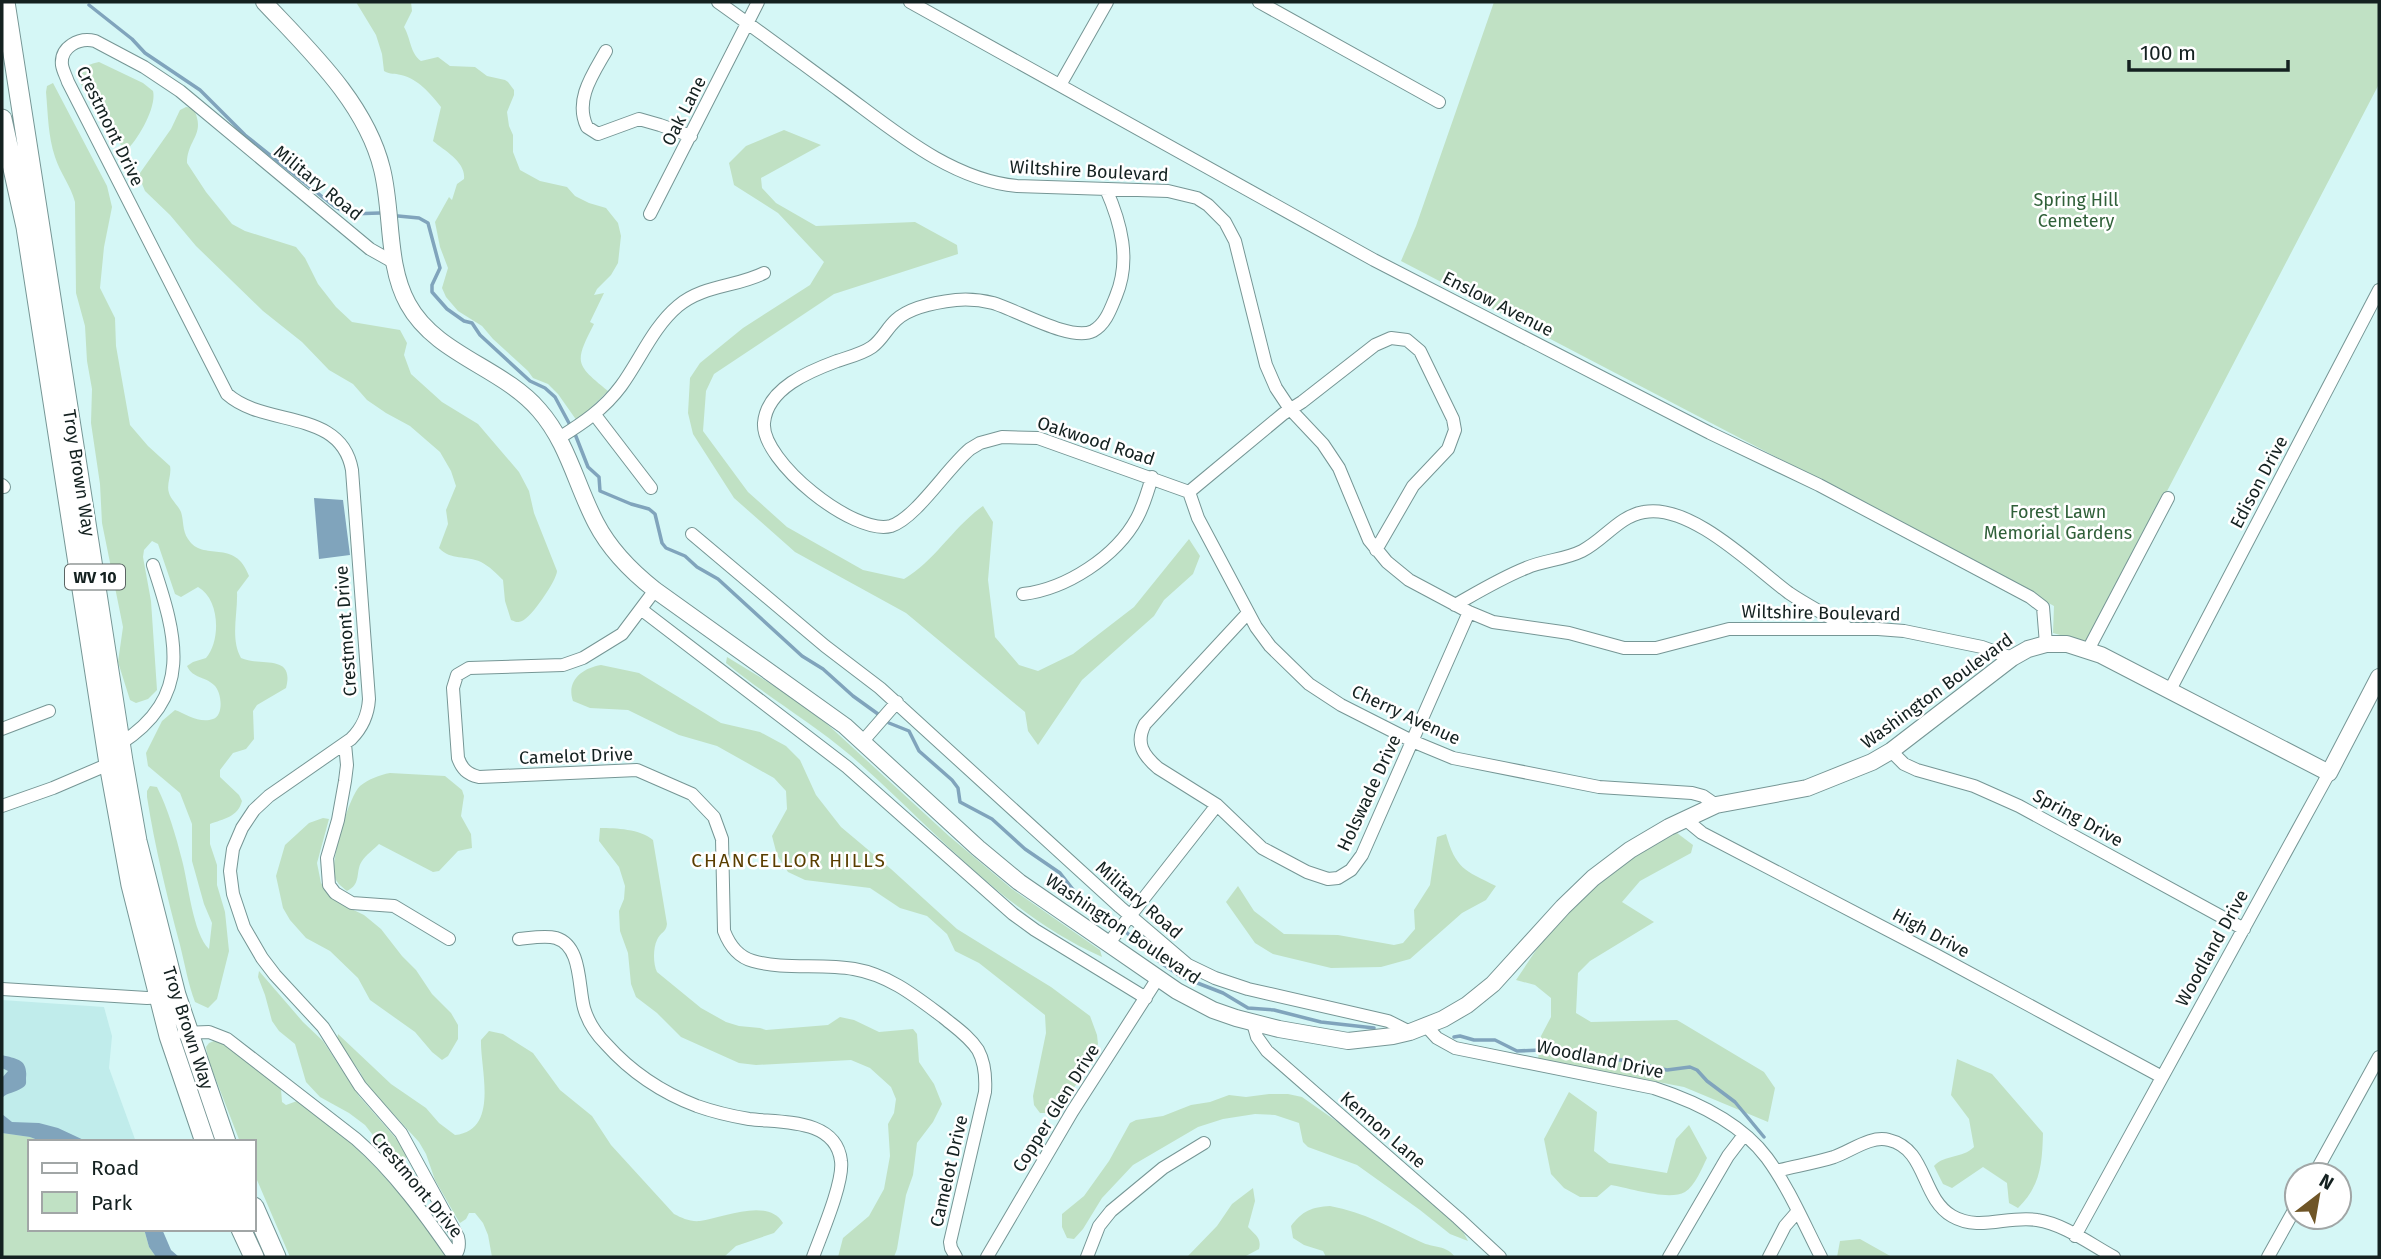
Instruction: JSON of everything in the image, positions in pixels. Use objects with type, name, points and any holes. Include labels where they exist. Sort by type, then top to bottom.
[{"type":"main road","name":"Troy Brown Way","points":[[5,2],[120,744],[167,997]]},
{"type":"main road","name":"Troy Brown Way","points":[[2,119],[26,228],[108,764],[131,886],[178,1034],[204,1140]]},
{"type":"main road","name":"Troy Brown Way","points":[[178,1034],[225,1140]]},
{"type":"main road","points":[[256,1212],[276,1257]]},
{"type":"main road","points":[[242,1231],[254,1257]]},
{"type":"street","name":"Washington Boulevard","points":[[264,2],[329,75],[353,107],[369,135],[382,170],[395,263],[407,303],[427,329],[449,346],[514,386],[540,411],[559,438],[590,512],[606,540],[628,567],[655,590],[863,741],[997,864],[1158,978],[1213,1010],[1253,1023],[1348,1041],[1393,1037],[1426,1026],[1467,1005],[1493,984],[1563,907],[1610,864],[1652,836],[1716,805],[1807,788],[1857,769],[1891,751],[2012,658],[2028,649],[2046,644],[2067,644],[2088,650],[2329,773]]},
{"type":"street","name":"Wiltshire Boulevard","points":[[718,2],[914,144],[972,174],[1000,184],[1184,193],[1208,205],[1225,222],[1235,242],[1270,377],[1290,409],[1323,444],[1339,468],[1361,526],[1387,562],[1409,580],[1455,605],[1503,625],[1569,633],[1624,649],[1640,650],[1673,645],[1729,629],[1849,629],[1904,631],[1993,650],[2012,658]]},
{"type":"street","name":"Oak Lane","points":[[650,214],[758,2]]},
{"type":"street","name":"Enslow Avenue","points":[[910,2],[1374,260],[1710,433],[1819,485],[2031,597],[2043,607],[2046,644]]},
{"type":"street","points":[[1060,85],[1107,2]]},
{"type":"street","points":[[1259,2],[1439,102]]},
{"type":"street","name":"Crestmont Drive","points":[[178,1034],[209,1032],[227,1039],[356,1139],[414,1203],[454,1257],[459,1247],[458,1237],[409,1145],[360,1086],[323,1027],[262,958],[244,927],[233,894],[230,871],[233,849],[254,810],[269,796],[345,744],[365,721],[369,699],[349,455],[340,440],[327,432],[247,406],[227,394],[68,82],[63,68],[63,56],[76,42],[95,41],[162,78],[221,126]]},
{"type":"street","points":[[606,51],[584,96],[583,114],[587,127],[598,134],[639,119],[691,136]]},
{"type":"street","name":"Military Road","points":[[221,126],[370,249],[395,263]]},
{"type":"street","name":"Oakwood Road","points":[[1106,189],[1123,237],[1123,271],[1112,306],[1097,328],[1086,333],[1069,332],[1009,308],[975,300],[943,302],[915,310],[896,320],[873,347],[811,371],[788,386],[777,395],[766,413],[765,432],[776,453],[807,488],[829,505],[856,519],[882,527],[892,525],[909,514],[970,449],[980,443],[1002,437],[1038,438],[1189,492]]},
{"type":"street","points":[[559,438],[594,415],[623,384],[654,334],[679,305],[708,290],[764,273]]},
{"type":"street","name":"Edison Drive","points":[[2170,690],[2379,290]]},
{"type":"street","points":[[1189,492],[1290,409],[1383,340],[1399,337],[1420,351],[1453,419],[1455,430],[1453,439],[1442,456],[1413,486],[1376,550]]},
{"type":"street","points":[[594,415],[650,488]]},
{"type":"street","points":[[1023,594],[1055,586],[1090,566],[1112,549],[1136,519],[1152,477]]},
{"type":"street","name":"Cherry Avenue","points":[[1189,492],[1198,518],[1247,614],[1270,646],[1309,684],[1341,705],[1438,753],[1468,762],[1614,789],[1692,793],[1703,796],[1716,805]]},
{"type":"street","points":[[2088,650],[2168,498]]},
{"type":"street","points":[[1455,605],[1526,567],[1584,550],[1632,515],[1663,512],[1685,519],[1733,547],[1790,594],[1849,629]]},
{"type":"street","name":"Military Road","points":[[692,534],[897,702],[1180,959],[1214,978],[1248,989],[1388,1021],[1410,1032]]},
{"type":"street","points":[[120,744],[137,733],[153,717],[174,669],[163,596],[153,565]]},
{"type":"street","name":"Camelot Drive","points":[[655,590],[616,640],[572,663],[477,667],[461,671],[453,688],[458,758],[461,765],[465,771],[479,777],[637,770],[683,788],[707,807],[719,828],[724,851],[724,931],[742,956],[765,963],[850,968],[878,975],[906,989],[970,1040],[985,1068],[985,1092],[950,1242],[956,1257]]},
{"type":"street","points":[[1480,591],[1482,618]]},
{"type":"street","points":[[642,610],[847,767],[1013,914],[1146,998]]},
{"type":"street","name":"Holswade Drive","points":[[1217,805],[1251,839],[1275,856],[1318,876],[1338,878],[1346,874],[1357,863],[1469,612]]},
{"type":"street","points":[[1108,944],[1217,805],[1158,768],[1143,752],[1140,738],[1151,717],[1247,614]]},
{"type":"street","name":"Woodland Drive","points":[[2076,1236],[2379,677]]},
{"type":"street","points":[[863,741],[897,702]]},
{"type":"street","points":[[2,729],[49,711]]},
{"type":"street","points":[[345,744],[345,781],[327,858],[329,885],[335,893],[352,903],[394,906],[449,939]]},
{"type":"street","name":"Spring Drive","points":[[1891,751],[1903,764],[1917,771],[1974,786],[2010,802],[2244,929]]},
{"type":"street","points":[[2,806],[108,764]]},
{"type":"street","name":"High Drive","points":[[1685,819],[1702,833],[2162,1077]]},
{"type":"street","points":[[519,939],[552,937],[566,944],[573,953],[585,1010],[595,1030],[614,1053],[653,1084],[707,1110],[812,1126],[827,1134],[838,1149],[842,1167],[813,1257]]},
{"type":"street","name":"Copper Glen Drive","points":[[987,1257],[1072,1112],[1158,978]]},
{"type":"street","points":[[2,989],[167,997]]},
{"type":"street","name":"Kennon Lane","points":[[1253,1023],[1257,1037],[1267,1051],[1500,1257]]},
{"type":"street","name":"Woodland Drive","points":[[1426,1026],[1437,1038],[1455,1048],[1674,1094],[1712,1114],[1744,1135],[1765,1156],[1776,1171],[1821,1257]]},
{"type":"street","points":[[2322,1161],[2379,1057]]},
{"type":"street","points":[[1669,1257],[1728,1156],[1744,1135]]},
{"type":"street","points":[[1776,1171],[1835,1156],[1874,1140],[1888,1140],[1902,1146],[1914,1156],[1934,1200],[1944,1211],[1958,1219],[1983,1224],[2019,1219],[2037,1220],[2055,1225],[2114,1257]]},
{"type":"street","points":[[1087,1257],[1099,1226],[1111,1211],[1177,1158],[1205,1143]]},
{"type":"street","points":[[1769,1257],[1785,1226],[1798,1211]]},
{"type":"street","points":[[2268,1257],[2283,1230]]},
{"type":"shaded area","points":[[314,498],[343,500],[350,555],[319,559]]},
{"type":"shaded area","points":[[2,1000],[104,1007],[112,1036],[109,1068],[135,1140],[28,1140],[28,1231],[2,1257]]},
{"type":"shaded area","points":[[2,1055],[23,1063],[26,1083],[19,1090],[2,1098],[2,1078],[8,1071],[2,1068]]},
{"type":"shaded area","points":[[2,1114],[12,1122],[39,1123],[84,1140],[38,1140],[2,1133]]},
{"type":"shaded area","points":[[145,1231],[163,1231],[171,1250],[179,1257],[156,1257],[149,1247]]},
{"type":"green space","points":[[356,2],[411,2],[412,11],[404,27],[417,58],[421,61],[438,57],[450,66],[475,67],[487,76],[508,82],[514,95],[507,112],[513,135],[513,152],[520,170],[540,181],[567,187],[575,196],[606,208],[618,223],[621,236],[618,263],[594,295],[604,293],[590,322],[594,324],[581,355],[581,362],[589,375],[608,391],[577,421],[548,384],[533,378],[482,326],[458,311],[446,297],[442,288],[448,268],[435,222],[449,197],[452,200],[457,184],[464,179],[464,173],[454,157],[433,141],[441,107],[413,79],[384,71],[376,35]]},
{"type":"green space","name":"Spring Hill Cemetery","points":[[1494,2],[2379,2],[2379,84],[2088,643],[2053,633],[2054,606],[1830,485],[1401,261],[1416,226]]},
{"type":"green space","points":[[99,62],[143,83],[153,91],[152,106],[146,123],[126,151],[113,136],[79,81],[82,70]]},
{"type":"green space","points":[[53,83],[107,186],[112,207],[100,288],[115,318],[116,346],[130,425],[170,466],[169,493],[181,512],[188,539],[194,546],[202,549],[236,557],[249,576],[237,592],[235,634],[241,658],[274,663],[286,670],[286,688],[257,705],[253,711],[254,739],[246,749],[233,753],[220,770],[220,777],[242,801],[234,814],[210,824],[210,844],[217,865],[217,885],[225,912],[229,951],[217,999],[208,1008],[195,1002],[188,981],[154,835],[147,797],[150,786],[157,787],[168,813],[195,920],[203,942],[209,949],[212,923],[192,861],[192,824],[180,793],[148,766],[146,753],[162,721],[175,710],[203,720],[217,717],[221,704],[217,688],[192,673],[187,666],[206,658],[211,651],[216,621],[211,601],[198,587],[181,597],[175,594],[158,544],[152,541],[144,550],[143,557],[151,601],[157,690],[148,699],[136,703],[130,700],[118,662],[123,627],[102,523],[100,484],[91,423],[92,389],[85,326],[76,293],[75,202],[57,163],[50,133],[46,92],[47,86]]},
{"type":"green space","points":[[193,108],[198,124],[187,163],[232,224],[245,231],[296,247],[305,258],[318,284],[352,322],[400,330],[407,343],[404,355],[411,374],[442,402],[478,424],[519,472],[529,491],[534,513],[557,571],[537,606],[522,621],[511,620],[505,601],[503,580],[490,568],[475,560],[449,555],[439,548],[448,524],[446,510],[456,486],[440,452],[410,426],[367,400],[353,384],[329,370],[196,246],[145,191],[140,173],[171,129],[180,110]]},
{"type":"green space","points":[[784,130],[821,145],[761,178],[762,188],[776,203],[816,226],[915,222],[957,245],[958,254],[834,294],[714,374],[706,391],[703,431],[748,492],[787,527],[863,570],[904,579],[925,563],[983,506],[993,522],[988,580],[995,637],[1019,665],[1038,671],[1073,654],[1134,607],[1189,539],[1200,556],[1193,574],[1164,600],[1154,616],[1082,680],[1038,745],[1028,731],[1025,712],[906,613],[795,552],[734,498],[693,434],[688,413],[690,378],[700,363],[743,328],[810,285],[824,262],[778,213],[734,185],[729,163],[746,146]]},
{"type":"green space","points":[[727,657],[781,690],[826,723],[949,836],[1012,889],[1100,950],[1102,957],[1066,939],[1000,892],[850,755],[726,663]]},
{"type":"green space","points":[[601,665],[639,673],[721,723],[760,732],[786,746],[800,760],[816,795],[841,827],[957,929],[1051,987],[1090,1016],[1098,1044],[1087,1069],[1064,1102],[1049,1113],[1040,1113],[1034,1105],[1033,1096],[1046,1033],[1045,1015],[979,963],[955,951],[947,934],[927,916],[900,908],[870,888],[805,880],[788,872],[777,855],[772,836],[787,809],[786,791],[774,778],[717,746],[679,735],[628,710],[590,708],[573,701],[572,687],[577,677],[588,669]]},
{"type":"green space","points":[[390,773],[445,776],[462,790],[464,796],[461,816],[471,834],[472,848],[458,851],[439,871],[433,872],[379,844],[362,861],[355,885],[347,891],[337,882],[334,874],[346,815],[360,786]]},
{"type":"green space","points":[[323,818],[329,819],[317,863],[321,883],[339,903],[364,915],[381,929],[416,970],[432,994],[451,1013],[458,1025],[458,1039],[448,1056],[442,1060],[415,1032],[370,1000],[358,978],[330,951],[306,938],[283,908],[276,876],[285,845],[309,823]]},
{"type":"green space","points":[[600,828],[635,831],[653,840],[667,924],[656,943],[656,969],[701,1008],[726,1022],[766,1030],[828,1025],[840,1017],[854,1020],[879,1032],[913,1029],[917,1034],[919,1062],[934,1084],[942,1104],[933,1122],[917,1143],[913,1175],[906,1195],[894,1257],[838,1257],[843,1238],[869,1216],[884,1189],[890,1156],[888,1124],[894,1113],[896,1099],[891,1087],[870,1068],[851,1060],[756,1065],[739,1063],[681,1037],[636,997],[631,984],[628,953],[620,931],[619,911],[625,886],[619,867],[599,841]]},
{"type":"green space","points":[[1677,833],[1693,845],[1691,853],[1640,881],[1622,902],[1654,922],[1590,961],[1578,973],[1576,1013],[1591,1022],[1677,1020],[1764,1072],[1775,1088],[1768,1122],[1684,1087],[1538,1059],[1541,1036],[1551,1017],[1551,998],[1535,985],[1516,980],[1551,928],[1615,863]]},
{"type":"green space","points":[[1446,834],[1458,862],[1476,876],[1496,886],[1486,900],[1462,913],[1410,959],[1381,967],[1331,968],[1273,954],[1255,943],[1226,902],[1238,886],[1254,911],[1284,934],[1338,935],[1394,945],[1403,943],[1415,929],[1414,910],[1430,885],[1437,837]]},
{"type":"green space","points":[[259,971],[323,1041],[359,1096],[401,1144],[407,1156],[404,1162],[383,1148],[365,1125],[320,1097],[306,1082],[295,1044],[279,1031],[272,1021],[258,977]]},
{"type":"green space","points":[[489,1031],[503,1034],[533,1053],[560,1090],[592,1116],[611,1145],[674,1214],[700,1221],[756,1210],[776,1215],[783,1223],[774,1233],[736,1246],[724,1257],[492,1257],[483,1223],[475,1213],[469,1213],[460,1223],[435,1180],[419,1142],[366,1084],[337,1040],[338,1034],[391,1084],[426,1108],[439,1123],[455,1135],[469,1131],[478,1122],[483,1110],[481,1040]]},
{"type":"green space","points":[[214,1041],[222,1044],[250,1061],[281,1089],[282,1102],[286,1105],[297,1101],[340,1134],[398,1192],[447,1257],[290,1257],[256,1178],[256,1140],[239,1140],[208,1059],[206,1047]]},
{"type":"green space","points":[[1957,1059],[1992,1074],[2043,1133],[2039,1174],[2031,1191],[2018,1208],[2009,1203],[2007,1183],[1983,1167],[1952,1188],[1943,1184],[1934,1166],[1974,1147],[1969,1119],[1951,1095]]},
{"type":"green space","points":[[1569,1092],[1597,1112],[1594,1151],[1609,1163],[1667,1173],[1676,1139],[1689,1125],[1707,1158],[1692,1186],[1685,1192],[1669,1195],[1611,1185],[1597,1197],[1580,1197],[1564,1188],[1551,1174],[1544,1139]]},
{"type":"green space","points":[[1269,1094],[1302,1097],[1339,1123],[1461,1228],[1468,1241],[1450,1234],[1357,1165],[1308,1147],[1303,1142],[1299,1123],[1275,1115],[1255,1114],[1223,1119],[1198,1127],[1133,1165],[1102,1198],[1074,1239],[1067,1238],[1062,1227],[1062,1214],[1084,1196],[1109,1161],[1130,1123],[1163,1116],[1229,1095],[1246,1097]]},
{"type":"green space","points":[[2,1133],[38,1140],[28,1140],[28,1231],[145,1231],[149,1247],[156,1257],[2,1257]]},
{"type":"green space","points":[[1253,1188],[1255,1201],[1248,1227],[1259,1239],[1259,1249],[1244,1257],[1187,1257],[1217,1226],[1232,1204]]},
{"type":"green space","points":[[1330,1206],[1366,1216],[1421,1242],[1444,1249],[1455,1257],[1326,1257],[1323,1251],[1293,1238],[1291,1226],[1303,1213]]},
{"type":"green space","points":[[1860,1239],[1892,1257],[1837,1257],[1840,1241]]},
{"type":"waterway","points":[[89,5],[132,39],[145,53],[200,90],[245,135],[335,207],[349,214],[380,213]]},
{"type":"waterway","points":[[398,216],[419,218],[428,223],[440,268],[432,285],[432,292],[447,309],[464,321],[472,323],[480,335],[530,381],[545,388],[555,397],[570,425]]},
{"type":"waterway","points":[[575,434],[588,467],[599,477],[600,491],[649,509],[655,514],[662,543],[666,548],[685,556],[697,567],[718,579],[802,656],[823,669],[878,714]]},
{"type":"waterway","points":[[889,723],[909,731],[919,751],[958,788],[960,802],[992,819],[1025,849],[1060,873],[1075,892],[1115,925]]},
{"type":"waterway","points":[[1126,932],[1161,963],[1182,977],[1223,993],[1248,1008],[1274,1010],[1321,1022],[1374,1028]]},
{"type":"waterway","points":[[1454,1037],[1495,1040],[1517,1051],[1541,1050],[1585,1060],[1622,1060],[1667,1070],[1690,1067],[1735,1102],[1764,1137]]},
{"type":"district","name":"CHANCELLOR HILLS","points":[[789,860]]},
{"type":"park label","name":"Forest Lawn Memorial Gardens","points":[[2058,522]]}]
